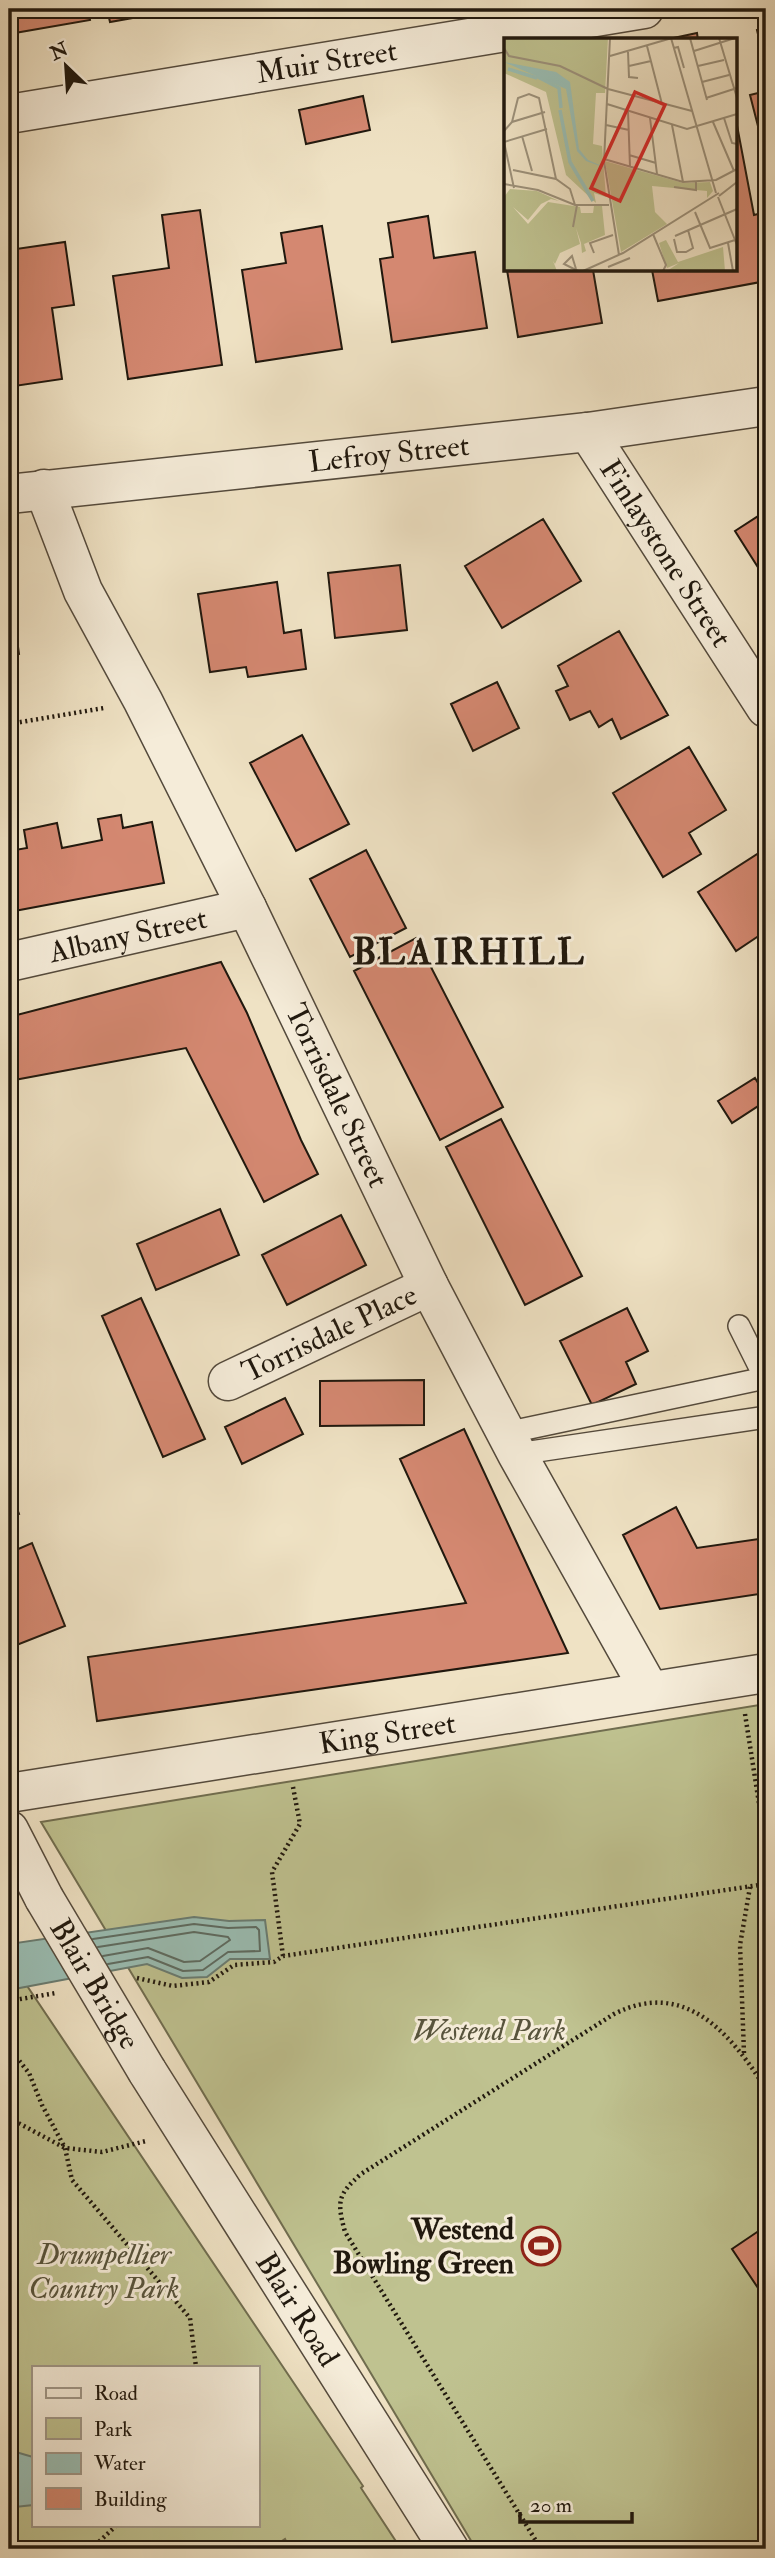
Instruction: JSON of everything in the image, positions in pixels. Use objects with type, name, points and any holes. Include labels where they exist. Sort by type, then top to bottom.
[{"type":"street","name":"Muir Street","points":[[9,114],[645,9]]},
{"type":"street","name":"Lefroy Street","points":[[26,491],[588,432],[766,406]]},
{"type":"street","name":"Finlaystone Street","points":[[588,432],[766,708]]},
{"type":"street","name":"Torrisdale Street","points":[[26,491],[143,701],[247,908],[429,1286],[512,1444],[650,1691]]},
{"type":"street","name":"Albany Street","points":[[9,962],[247,908]]},
{"type":"street","name":"Torrisdale Place","points":[[228,1381],[429,1286]]},
{"type":"street","name":"King Street","points":[[9,1793],[753,1675]]},
{"type":"street","name":"Blair Bridge","points":[[9,1831],[44,1898],[147,2071]]},
{"type":"street","name":"Blair Road","points":[[147,2071],[449,2549]]},
{"type":"lane","points":[[512,1444],[765,1378],[739,1326]]},
{"type":"lane","points":[[512,1444],[766,1417]]},
{"type":"path","points":[[9,724],[143,701]]},
{"type":"path","points":[[753,1675],[766,1848]]},
{"type":"path","points":[[284,1956],[272,1872],[300,1824],[287,1750]]},
{"type":"path","points":[[127,1980],[140,1978],[173,1986],[209,1982],[234,1965],[274,1962],[284,1956],[766,1884]]},
{"type":"path","points":[[744,2054],[740,1945],[750,1887]]},
{"type":"path","points":[[9,2001],[61,1992]]},
{"type":"path","points":[[541,2549],[345,2232],[339,2208],[345,2188],[361,2174],[614,2014],[633,2005],[653,2001],[676,2005],[698,2014],[720,2029],[744,2054],[766,2089]]},
{"type":"path","points":[[9,2048],[29,2073],[42,2105],[65,2148],[72,2180],[190,2318],[196,2366]]},
{"type":"path","points":[[9,2118],[65,2148],[102,2152],[187,2131]]},
{"type":"path","points":[[91,2549],[116,2526]]},
{"type":"green space","name":"Westend Park","points":[[766,1704],[766,2549],[476,2549],[41,1822]]},
{"type":"green space","name":"Drumpellier Country Park","points":[[9,1959],[363,2486],[361,2488],[401,2549],[290,2549],[285,2539],[270,2549],[9,2549]]},
{"type":"water","points":[[194,1917],[229,1921],[265,1920],[270,1959],[230,1959],[207,1977],[182,1978],[147,1964],[9,1990],[9,1944]]},
{"type":"water","points":[[9,2450],[32,2457],[32,2505],[15,2507],[9,2499]]},
{"type":"building","points":[[9,9],[88,9],[90,20],[9,34]]},
{"type":"building","points":[[107,9],[178,9],[178,10],[110,22]]},
{"type":"building","points":[[766,28],[766,69],[757,30]]},
{"type":"building","points":[[697,33],[698,38],[673,38]]},
{"type":"building","points":[[766,91],[766,132],[760,134],[750,95]]},
{"type":"building","points":[[363,96],[370,130],[306,144],[299,110]]},
{"type":"building","points":[[736,120],[754,215],[766,212],[766,281],[658,301],[652,271],[736,271]]},
{"type":"building","points":[[200,210],[222,365],[128,379],[113,276],[169,268],[162,215]]},
{"type":"building","points":[[428,216],[434,258],[475,252],[487,328],[392,342],[380,259],[393,257],[388,223]]},
{"type":"building","points":[[322,226],[342,349],[256,362],[242,270],[286,263],[281,233]]},
{"type":"building","points":[[65,242],[74,305],[52,308],[62,379],[14,386],[16,395],[9,397],[9,276],[12,275],[9,250]]},
{"type":"building","points":[[507,271],[593,271],[602,323],[518,337]]},
{"type":"building","points":[[766,511],[766,580],[735,531]]},
{"type":"building","points":[[543,519],[581,581],[502,628],[465,566]]},
{"type":"building","points":[[400,565],[407,630],[335,638],[328,573]]},
{"type":"building","points":[[277,582],[284,633],[301,630],[306,669],[248,677],[246,667],[210,672],[198,594]]},
{"type":"building","points":[[14,618],[19,654],[9,656],[9,619]]},
{"type":"building","points":[[619,631],[668,715],[621,739],[612,719],[599,727],[590,711],[570,720],[556,691],[568,686],[558,666]]},
{"type":"building","points":[[497,682],[519,728],[473,751],[451,704]]},
{"type":"building","points":[[302,735],[349,824],[296,851],[250,763]]},
{"type":"building","points":[[689,747],[726,810],[689,833],[701,854],[663,877],[613,793]]},
{"type":"building","points":[[121,815],[123,828],[152,822],[164,883],[9,912],[9,851],[27,848],[24,830],[57,823],[62,848],[102,840],[98,819]]},
{"type":"building","points":[[366,850],[406,928],[350,957],[310,879]]},
{"type":"building","points":[[762,851],[766,858],[766,931],[736,951],[698,892]]},
{"type":"building","points":[[416,938],[503,1107],[440,1140],[354,971]]},
{"type":"building","points":[[221,962],[247,1013],[318,1174],[264,1202],[186,1048],[9,1081],[9,1017]]},
{"type":"building","points":[[755,1078],[766,1096],[766,1101],[732,1123],[718,1101]]},
{"type":"building","points":[[501,1119],[582,1276],[525,1305],[446,1147]]},
{"type":"building","points":[[220,1209],[239,1255],[156,1290],[137,1244]]},
{"type":"building","points":[[341,1215],[366,1265],[287,1305],[262,1255]]},
{"type":"building","points":[[141,1298],[205,1439],[163,1457],[102,1316]]},
{"type":"building","points":[[627,1308],[648,1351],[626,1362],[636,1384],[592,1405],[560,1341]]},
{"type":"building","points":[[424,1380],[424,1425],[320,1426],[320,1381]]},
{"type":"building","points":[[285,1398],[303,1434],[242,1464],[225,1427]]},
{"type":"building","points":[[464,1429],[568,1653],[97,1721],[88,1657],[466,1603],[400,1459]]},
{"type":"building","points":[[9,1487],[19,1514],[9,1518]]},
{"type":"building","points":[[676,1507],[697,1548],[766,1538],[766,1593],[660,1609],[623,1535]]},
{"type":"building","points":[[32,1543],[65,1626],[9,1648],[9,1553]]},
{"type":"building","points":[[766,2226],[766,2295],[764,2297],[732,2249]]},
{"type":"place","name":"Westend Bowling Green","points":[[541,2246]]},
{"type":"district","name":"BLAIRHILL","points":[[469,952]]}]
